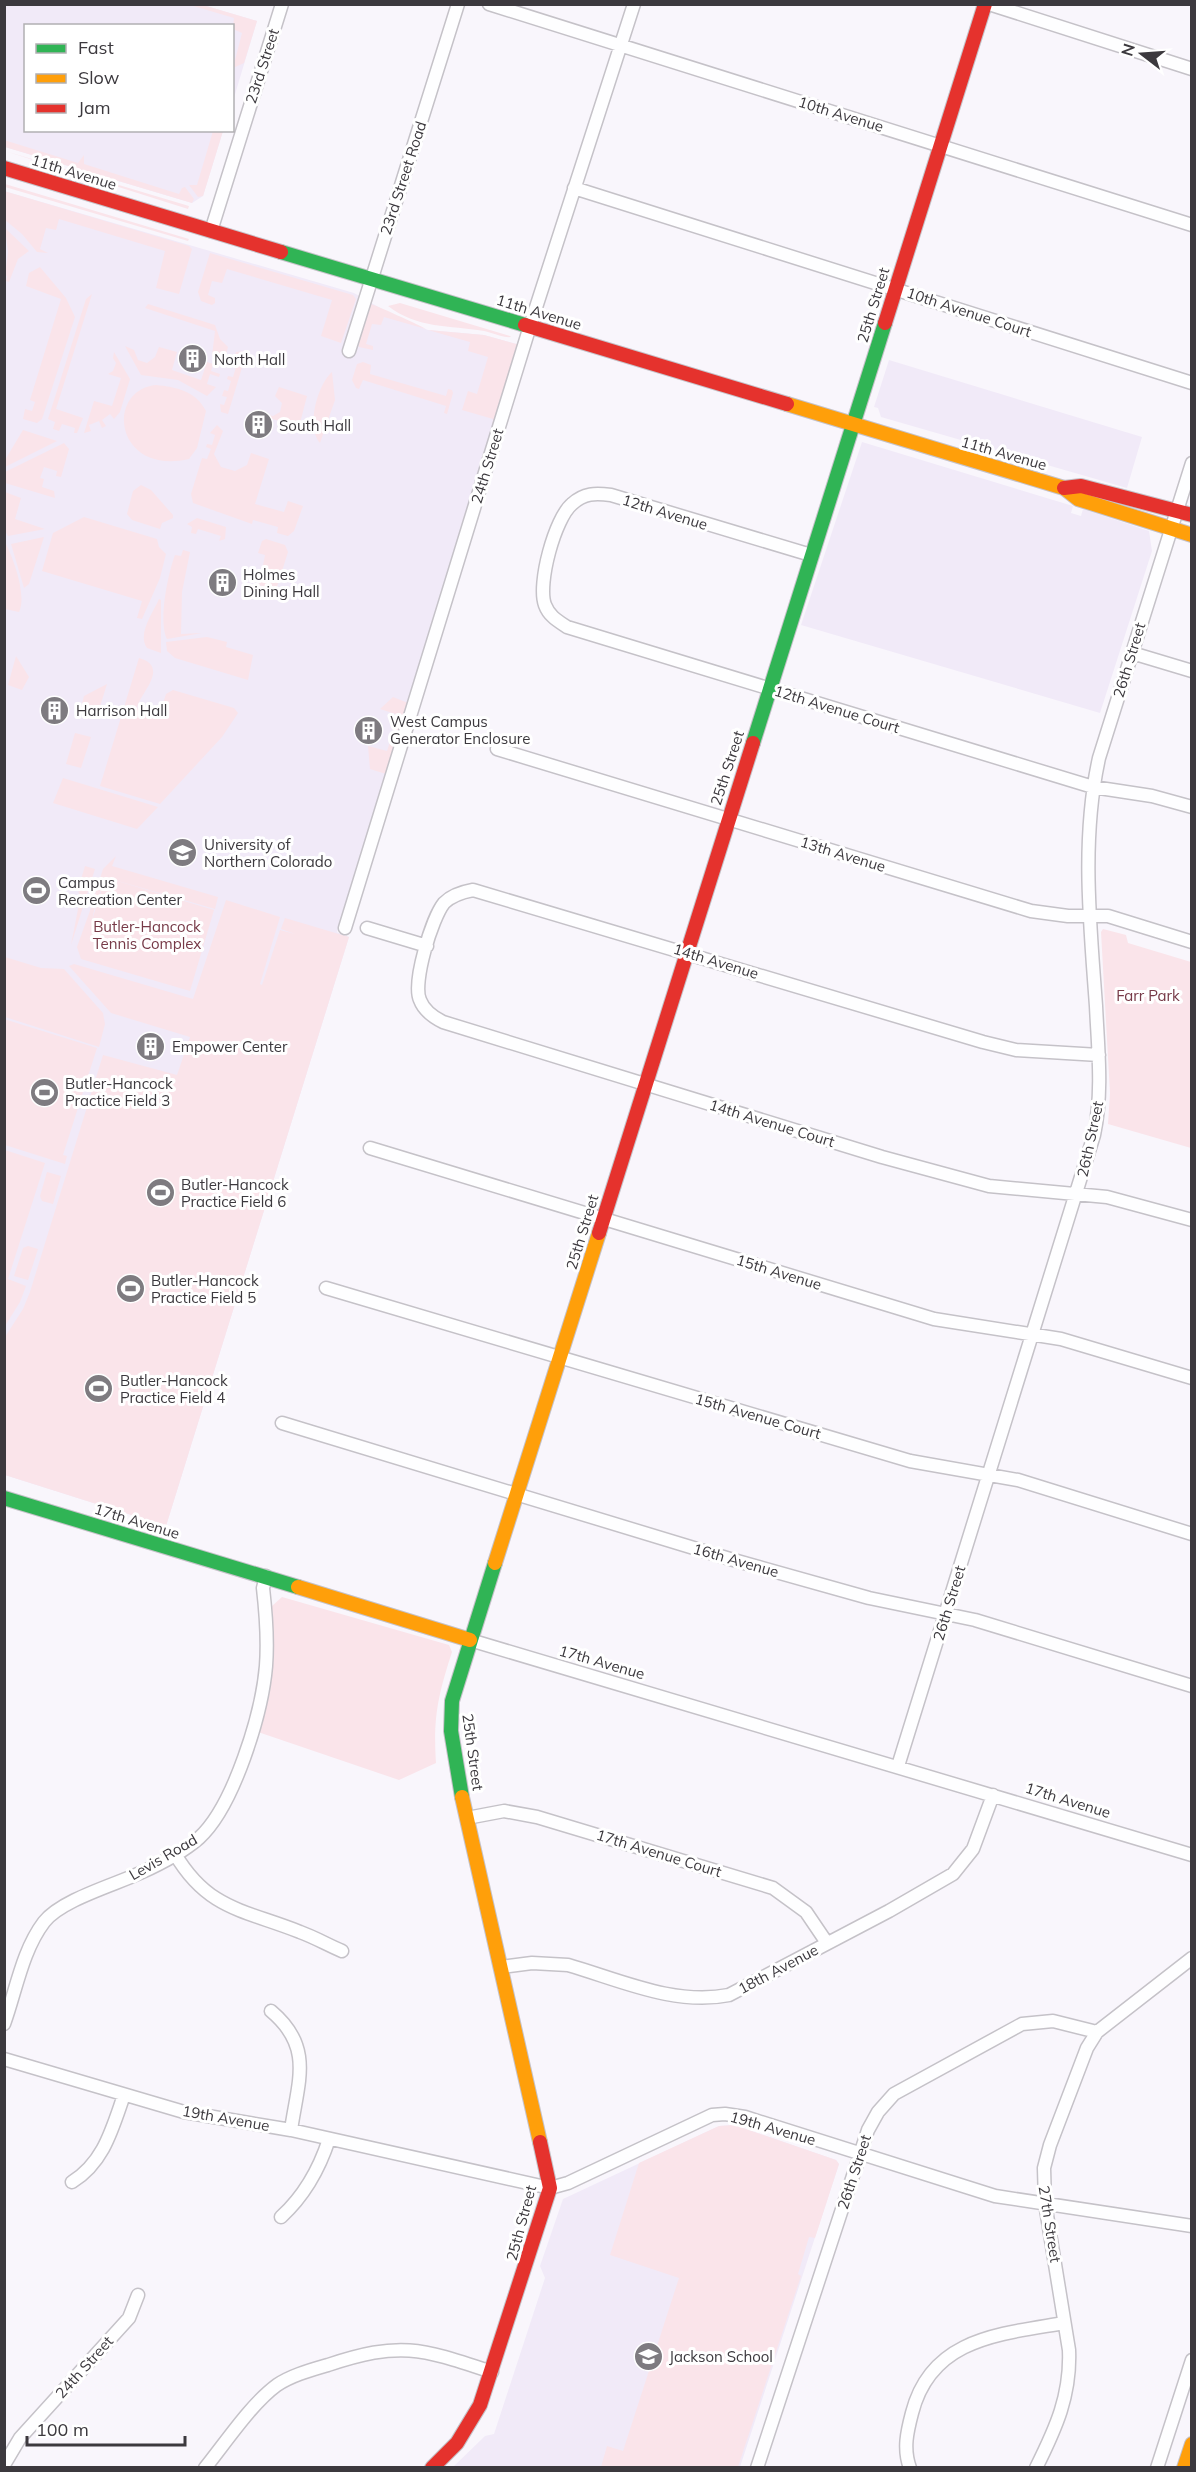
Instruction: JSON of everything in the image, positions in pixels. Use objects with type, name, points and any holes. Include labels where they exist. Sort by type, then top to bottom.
[{"type":"main road","name":"25th Street","points":[[432,2468],[470,2426],[492,2372],[550,2188],[467,1818],[453,1750],[450,1714],[470,1640],[558,1357],[987,4]]},
{"type":"main road","name":"11th Avenue","points":[[4,168],[530,326],[852,426],[1064,488],[1078,499],[1191,535]]},
{"type":"main road","name":"11th Avenue","points":[[1064,488],[1081,486],[1191,516]]},
{"type":"main road","name":"17th Avenue","points":[[4,1498],[470,1640]]},
{"type":"main road","points":[[1184,2468],[1191,2444]]},
{"type":"street","name":"23rd Street","points":[[211,231],[282,4]]},
{"type":"street","name":"23rd Street Road","points":[[349,351],[458,4]]},
{"type":"street","name":"10th Avenue","points":[[489,4],[1191,225]]},
{"type":"street","name":"24th Street","points":[[345,928],[530,326],[634,4]]},
{"type":"street","points":[[987,4],[1191,69]]},
{"type":"street","name":"10th Avenue Court","points":[[574,188],[1191,383]]},
{"type":"street","name":"26th Street","points":[[898,1766],[1034,1334],[1099,1114],[1099,1055],[1088,850],[1093,787],[1099,758],[1191,463]]},
{"type":"street","name":"12th Avenue","points":[[550,552],[567,508],[585,495],[597,493],[811,555]]},
{"type":"street","name":"12th Avenue Court","points":[[550,552],[542,594],[547,611],[567,627],[1093,787],[1152,796],[1191,807]]},
{"type":"street","points":[[1132,653],[1191,671]]},
{"type":"street","name":"13th Avenue","points":[[497,749],[1031,911],[1068,916],[1108,916],[1191,942]]},
{"type":"street","name":"14th Avenue","points":[[427,946],[440,909],[446,901],[456,894],[473,890],[983,1042],[1016,1050],[1099,1055]]},
{"type":"street","points":[[367,928],[427,946]]},
{"type":"street","name":"14th Avenue Court","points":[[427,946],[417,983],[420,1002],[431,1015],[443,1022],[882,1157],[989,1186],[1077,1194],[1139,1204],[1191,1220]]},
{"type":"street","name":"15th Avenue","points":[[370,1148],[933,1319],[1061,1339],[1191,1378]]},
{"type":"street","name":"15th Avenue Court","points":[[326,1288],[910,1461],[989,1474],[1191,1534]]},
{"type":"street","name":"16th Avenue","points":[[282,1423],[869,1598],[946,1613],[1191,1686]]},
{"type":"street","name":"Levis Road","points":[[4,2024],[28,1951],[44,1922],[66,1906],[175,1854],[198,1839],[220,1812],[253,1728],[266,1668],[263,1588],[266,1576]]},
{"type":"street","name":"17th Avenue","points":[[470,1640],[1191,1855]]},
{"type":"street","name":"18th Avenue","points":[[501,1967],[532,1963],[568,1965],[678,1997],[705,2000],[741,1990],[953,1874],[973,1849],[993,1795]]},
{"type":"street","name":"17th Avenue Court","points":[[467,1818],[504,1811],[531,1815],[773,1888],[806,1912],[827,1943]]},
{"type":"street","points":[[175,1854],[187,1874],[216,1901],[342,1951]]},
{"type":"street","name":"27th Street","points":[[1036,2468],[1059,2421],[1068,2388],[1069,2350],[1045,2204],[1044,2168],[1050,2145],[1087,2048],[1096,2032],[1191,1958]]},
{"type":"street","points":[[271,2011],[284,2022],[301,2055],[291,2130]]},
{"type":"street","name":"26th Street","points":[[757,2468],[872,2119],[894,2094],[1008,2030],[1031,2022],[1053,2021],[1096,2032]]},
{"type":"street","name":"19th Avenue","points":[[4,2059],[184,2112],[291,2130],[550,2188],[568,2183],[712,2115],[725,2114],[745,2117],[987,2194],[1191,2226]]},
{"type":"street","points":[[72,2182],[93,2166],[109,2136],[124,2095]]},
{"type":"street","points":[[281,2217],[299,2201],[306,2190],[322,2162],[329,2139]]},
{"type":"street","name":"24th Street","points":[[4,2465],[20,2438],[129,2318],[138,2295]]},
{"type":"street","points":[[910,2468],[905,2445],[914,2404],[926,2379],[946,2357],[969,2344],[1064,2324]]},
{"type":"street","points":[[205,2468],[263,2398],[278,2385],[304,2372],[367,2352],[405,2348],[433,2353],[492,2372]]},
{"type":"street","points":[[1157,2468],[1191,2360]]},
{"type":"shaded area","points":[[4,5],[203,5],[257,21],[234,98],[234,24],[24,24],[24,132],[223,132],[203,196],[192,203],[5,147]]},
{"type":"shaded area","name":"University of Northern Colorado","points":[[4,191],[354,293],[396,317],[428,330],[484,335],[520,345],[337,932],[349,937],[166,1526],[5,1475]]},
{"type":"shaded area","points":[[889,360],[1142,437],[1127,488],[881,417],[878,408],[874,407]]},
{"type":"shaded area","points":[[862,442],[1073,506],[1071,513],[1081,516],[1083,509],[1149,531],[1152,551],[1100,713],[801,625]]},
{"type":"shaded area","name":"Jackson School","points":[[734,2125],[836,2160],[839,2164],[740,2467],[452,2468],[485,2436],[494,2434],[545,2278],[540,2266],[563,2199],[719,2126]]},
{"type":"green space","points":[[190,5],[203,5],[257,21],[244,63],[234,68],[242,33],[234,29],[234,18]]},
{"type":"green space","points":[[213,132],[223,132],[203,196],[198,197],[189,185],[197,185]]},
{"type":"green space","points":[[4,140],[78,163],[84,155],[84,164],[179,194],[185,187],[194,199],[192,203],[5,147]]},
{"type":"green space","points":[[5,151],[189,206],[188,209]]},
{"type":"green space","points":[[5,184],[189,239],[188,241],[5,187]]},
{"type":"green space","points":[[4,191],[189,246],[192,249],[179,294],[156,288],[165,251],[59,219],[56,230],[46,228],[40,249],[48,253],[37,252],[22,234],[5,220]]},
{"type":"green space","points":[[5,228],[29,251],[18,259],[9,282],[6,281],[7,276],[5,275],[8,252]]},
{"type":"green space","points":[[210,253],[353,295],[356,299],[341,343],[321,336],[332,300],[227,269],[222,283],[212,281],[208,295],[215,298],[215,303],[212,305],[201,301],[198,292]]},
{"type":"green space","points":[[40,267],[66,298],[75,317],[42,419],[37,423],[23,419],[25,409],[32,411],[35,402],[30,400],[61,299],[26,286],[29,273]]},
{"type":"green space","points":[[92,294],[56,409],[83,418],[77,433],[74,433],[75,428],[62,424],[59,431],[53,429],[55,422],[48,419],[86,299]]},
{"type":"green space","points":[[400,303],[511,337],[422,322],[411,319],[388,306]]},
{"type":"green space","points":[[148,304],[215,325],[220,339],[228,347],[225,359],[212,356],[215,331],[145,308]]},
{"type":"green space","points":[[370,304],[426,329],[384,317],[381,325],[372,324],[366,344],[373,346],[373,350],[359,347],[357,342]]},
{"type":"green space","points":[[428,330],[484,335],[520,345],[492,430],[493,419],[462,410],[468,391],[477,394],[488,357],[468,351],[470,342]]},
{"type":"green space","points":[[125,346],[134,350],[138,360],[147,363],[155,357],[159,347],[177,352],[172,370],[201,380],[207,362],[213,364],[211,371],[220,374],[219,377],[210,374],[207,384],[216,387],[207,396],[178,380],[141,375]]},
{"type":"green space","points":[[247,351],[228,414],[221,412],[220,404],[224,405],[227,397],[222,396],[224,390],[228,391],[231,381],[227,379],[228,376],[233,377],[236,367],[232,365],[236,352]]},
{"type":"green space","points":[[114,352],[130,379],[120,412],[114,419],[110,414],[102,420],[106,426],[102,428],[99,421],[89,425],[91,431],[84,433],[94,401],[112,406],[121,378],[108,374],[113,371],[116,363],[113,358]]},
{"type":"green space","points":[[363,362],[371,365],[370,374],[446,396],[448,389],[452,390],[447,414],[444,413],[446,406],[363,380],[359,389],[356,388],[352,380],[357,364]]},
{"type":"green space","points":[[332,372],[335,400],[320,443],[314,427],[315,407],[322,386]]},
{"type":"green space","points":[[156,385],[185,391],[197,399],[206,411],[197,448],[189,459],[164,461],[145,455],[132,444],[125,430],[124,415],[129,401],[140,390]]},
{"type":"green space","points":[[279,387],[307,396],[300,423],[296,426],[269,418],[269,415],[273,416],[280,412],[282,403],[275,396]]},
{"type":"green space","points":[[217,425],[223,431],[214,454],[221,467],[235,471],[247,465],[251,453],[269,459],[255,504],[284,512],[288,501],[303,506],[294,531],[288,536],[277,533],[278,527],[253,520],[252,524],[193,503],[191,494],[202,458],[207,459],[211,449],[206,447],[207,444],[212,445],[215,435],[210,433]]},
{"type":"green space","points":[[23,430],[57,441],[5,467],[5,460]]},
{"type":"green space","points":[[64,443],[69,449],[61,477],[56,476],[57,471],[44,467],[40,478],[44,479],[42,487],[54,491],[55,498],[5,483],[5,472]]},
{"type":"green space","points":[[141,485],[151,490],[173,515],[173,518],[162,523],[160,529],[132,520],[127,514],[133,491]]},
{"type":"green space","points":[[5,492],[21,498],[15,519],[45,529],[8,536],[5,531]]},
{"type":"green space","points":[[84,517],[157,539],[159,547],[166,554],[160,578],[142,619],[137,618],[142,601],[42,571],[53,533]]},
{"type":"green space","points":[[197,518],[226,527],[225,539],[219,541],[221,536],[198,529],[196,534],[191,533],[192,527],[187,524]]},
{"type":"green space","points":[[44,537],[29,584],[24,588],[11,544]]},
{"type":"green space","points":[[266,539],[285,545],[288,552],[276,590],[259,585],[265,555],[258,553],[262,541]]},
{"type":"green space","points":[[6,544],[21,588],[19,612],[5,609]]},
{"type":"green space","points":[[183,550],[190,552],[182,592],[181,634],[202,633],[167,639],[163,621],[167,585],[175,555],[181,556]]},
{"type":"green space","points":[[159,599],[161,600],[161,653],[147,648],[144,642],[147,624]]},
{"type":"green space","points":[[207,637],[227,642],[226,647],[253,655],[248,680],[175,658],[167,651],[166,642]]},
{"type":"green space","points":[[16,656],[29,677],[22,690],[8,685]]},
{"type":"green space","points":[[139,658],[148,662],[153,674],[137,708],[159,715],[166,694],[173,690],[234,708],[238,713],[222,737],[160,804],[100,786]]},
{"type":"green space","points":[[107,684],[98,713],[81,708],[84,696]]},
{"type":"green space","points":[[393,697],[408,703],[386,774],[370,769],[368,746],[387,751],[399,715],[380,709]]},
{"type":"green space","points":[[75,733],[91,737],[81,768],[66,764]]},
{"type":"green space","points":[[63,778],[158,807],[137,829],[53,803]]},
{"type":"green space","name":"Butler-Hancock Tennis Complex","points":[[116,856],[112,866],[218,897],[215,909],[104,877],[214,910],[190,991],[81,959],[77,947],[92,905],[95,906],[92,920],[104,882],[97,901],[93,900],[103,869]]},
{"type":"green space","points":[[85,866],[95,869],[71,945],[80,899],[78,889]]},
{"type":"green space","points":[[226,900],[280,917],[260,984],[262,985],[280,930],[295,934],[281,929],[285,918],[349,937],[166,1526],[5,1475],[5,1337],[23,1309],[30,1292],[103,1055],[177,1075],[190,1037],[111,1013],[69,966],[74,964],[193,999]]},
{"type":"green space","name":"Farr Park","points":[[1103,929],[1126,935],[1128,943],[1191,962],[1191,1148],[1108,1124],[1110,1093],[1101,932]]},
{"type":"green space","points":[[5,957],[41,968],[64,969],[103,1013],[105,1024],[99,1047],[5,1017]]},
{"type":"green space","name":"Butler-Hancock Practice Field 3","points":[[4,1019],[97,1048],[63,1155],[67,1156],[65,1164],[5,1145]]},
{"type":"green space","points":[[5,1150],[45,1163],[8,1279],[26,1286],[20,1302],[5,1326]]},
{"type":"green space","points":[[47,1172],[61,1176],[53,1204],[42,1201],[40,1196]]},
{"type":"green space","points":[[28,1246],[38,1249],[28,1280],[14,1276],[23,1248]]},
{"type":"green space","points":[[282,1597],[449,1645],[452,1652],[443,1681],[436,1719],[436,1763],[399,1780],[258,1732],[270,1669],[272,1606]]},
{"type":"green space","points":[[734,2125],[836,2160],[839,2164],[815,2238],[809,2237],[798,2274],[801,2276],[738,2467],[601,2467],[607,2446],[623,2451],[679,2278],[610,2255],[639,2163],[719,2126]]},
{"type":"traffic: fast","points":[[281,252],[525,325]]},
{"type":"traffic: fast","points":[[753,743],[885,323]]},
{"type":"traffic: fast","points":[[4,1498],[298,1587]]},
{"type":"traffic: fast","points":[[462,1797],[451,1731],[452,1701],[495,1563]]},
{"type":"traffic: slow","points":[[787,404],[1064,488],[1078,499],[1192,535]]},
{"type":"traffic: slow","points":[[495,1563],[599,1233]]},
{"type":"traffic: slow","points":[[298,1587],[470,1640]]},
{"type":"traffic: slow","points":[[462,1797],[540,2142]]},
{"type":"traffic: slow","points":[[1184,2468],[1192,2444]]},
{"type":"traffic: jam","points":[[885,323],[985,4]]},
{"type":"traffic: jam","points":[[4,168],[281,252]]},
{"type":"traffic: jam","points":[[525,325],[787,404]]},
{"type":"traffic: jam","points":[[1064,488],[1081,486],[1192,515]]},
{"type":"traffic: jam","points":[[599,1233],[753,743]]},
{"type":"traffic: jam","points":[[432,2468],[457,2443],[480,2405],[550,2188],[540,2142]]},
{"type":"place","name":"North Hall","points":[[193,359]]},
{"type":"place","name":"South Hall","points":[[258,425]]},
{"type":"place","name":"Holmes Dining Hall","points":[[222,583]]},
{"type":"place","name":"Harrison Hall","points":[[55,710]]},
{"type":"place","name":"West Campus Generator Enclosure","points":[[369,730]]},
{"type":"place","name":"University of Northern Colorado","points":[[183,853]]},
{"type":"place","name":"Campus Recreation Center","points":[[37,891]]},
{"type":"place","name":"Empower Center","points":[[151,1046]]},
{"type":"place","name":"Butler-Hancock Practice Field 3","points":[[44,1092]]},
{"type":"place","name":"Butler-Hancock Practice Field 6","points":[[160,1193]]},
{"type":"place","name":"Butler-Hancock Practice Field 5","points":[[130,1289]]},
{"type":"place","name":"Butler-Hancock Practice Field 4","points":[[99,1389]]},
{"type":"place","name":"Jackson School","points":[[648,2356]]}]
